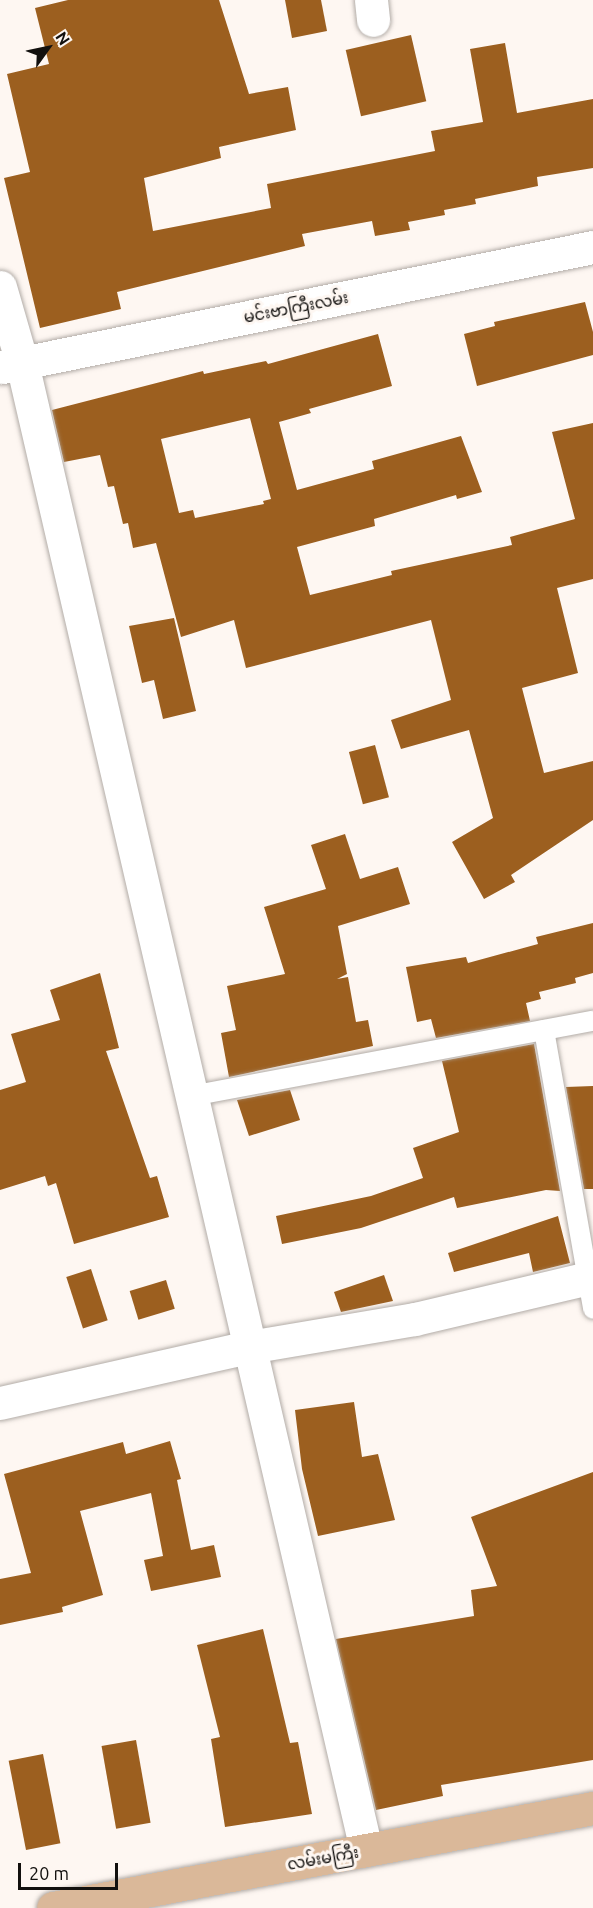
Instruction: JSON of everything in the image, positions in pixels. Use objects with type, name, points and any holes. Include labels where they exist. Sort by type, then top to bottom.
[{"type":"main road","name":"လမ်းမကြီး","points":[[52,1908],[593,1808]]},
{"type":"street","name":"မင်းဗာကြီးလမ်း","points":[[11,365],[593,247]]},
{"type":"street","points":[[0,287],[11,365],[191,1096],[366,1850]]},
{"type":"street","points":[[0,1403],[249,1347],[415,1319],[589,1277]]},
{"type":"lane","points":[[191,1096],[593,1021]]},
{"type":"lane","points":[[544,1030],[593,1309]]},
{"type":"building","points":[[68,0],[219,0],[249,94],[288,87],[296,130],[219,147],[221,158],[144,178],[153,231],[271,208],[267,184],[435,151],[431,131],[483,122],[470,49],[505,43],[517,113],[593,99],[593,168],[537,177],[538,186],[475,199],[476,204],[444,210],[445,215],[408,222],[410,230],[375,236],[372,221],[302,234],[305,246],[117,292],[121,309],[40,328],[4,178],[30,172],[7,74],[49,64],[35,8]]},
{"type":"building","points":[[285,0],[321,0],[327,31],[292,38]]},
{"type":"building","points":[[411,35],[426,101],[361,116],[346,50]]},
{"type":"building","points":[[585,302],[593,332],[593,355],[477,386],[464,334],[495,326],[494,322]]},
{"type":"building","points":[[378,334],[392,386],[309,409],[311,413],[279,422],[297,490],[374,469],[372,461],[461,436],[482,492],[457,499],[456,495],[374,519],[375,526],[297,547],[310,595],[392,575],[391,571],[512,545],[510,537],[575,519],[552,432],[593,423],[593,579],[557,588],[578,673],[522,688],[544,773],[593,761],[593,820],[511,875],[515,882],[484,899],[452,842],[493,818],[469,730],[401,749],[391,720],[451,700],[431,620],[246,668],[234,620],[181,637],[156,543],[133,548],[128,523],[123,524],[114,486],[108,487],[100,455],[64,462],[52,410],[203,371],[204,374],[266,361],[268,364]],"holes":[[[250,418],[271,499],[263,501],[264,504],[195,518],[193,510],[179,513],[161,439]]]},
{"type":"building","points":[[174,618],[196,711],[163,719],[154,680],[142,683],[129,626]]},
{"type":"building","points":[[375,745],[389,797],[363,804],[349,752]]},
{"type":"building","points":[[345,834],[360,879],[398,867],[410,904],[338,926],[347,974],[337,979],[348,977],[356,1022],[368,1020],[373,1046],[229,1077],[221,1033],[236,1030],[227,986],[285,974],[264,907],[326,889],[311,845]]},
{"type":"building","points":[[593,923],[593,973],[575,978],[576,983],[539,992],[541,999],[526,1003],[530,1021],[436,1038],[431,1019],[417,1022],[406,967],[466,957],[468,963],[538,944],[536,937]]},
{"type":"building","points":[[100,973],[119,1048],[106,1051],[150,1178],[157,1176],[169,1217],[74,1244],[56,1183],[48,1186],[45,1176],[0,1190],[0,1090],[26,1082],[11,1034],[60,1020],[50,990]]},
{"type":"building","points":[[534,1044],[560,1191],[546,1190],[457,1208],[454,1197],[361,1228],[282,1244],[276,1216],[371,1196],[423,1178],[413,1148],[459,1132],[442,1061]]},
{"type":"building","points":[[593,1086],[593,1189],[584,1189],[566,1087]]},
{"type":"building","points":[[290,1090],[300,1120],[249,1136],[237,1100]]},
{"type":"building","points":[[558,1216],[570,1263],[533,1272],[529,1253],[454,1272],[448,1253]]},
{"type":"building","points":[[91,1269],[108,1320],[83,1328],[66,1277]]},
{"type":"building","points":[[384,1275],[393,1301],[341,1312],[334,1292]]},
{"type":"building","points":[[166,1280],[175,1309],[138,1320],[130,1291]]},
{"type":"building","points":[[354,1402],[362,1457],[378,1454],[395,1520],[318,1536],[302,1469],[295,1410]]},
{"type":"building","points":[[170,1441],[181,1479],[177,1480],[191,1550],[214,1545],[221,1577],[151,1591],[144,1560],[163,1556],[151,1493],[80,1511],[103,1595],[62,1607],[63,1612],[0,1625],[0,1579],[31,1573],[4,1474],[123,1442],[126,1454]]},
{"type":"building","points":[[593,1472],[593,1760],[441,1785],[443,1796],[376,1810],[336,1639],[474,1616],[471,1590],[497,1586],[471,1517]]},
{"type":"building","points":[[263,1629],[290,1743],[298,1742],[312,1814],[225,1827],[211,1739],[220,1737],[197,1645]]},
{"type":"building","points":[[136,1740],[151,1823],[116,1829],[102,1746]]},
{"type":"building","points":[[43,1754],[60,1843],[26,1850],[9,1761]]}]
